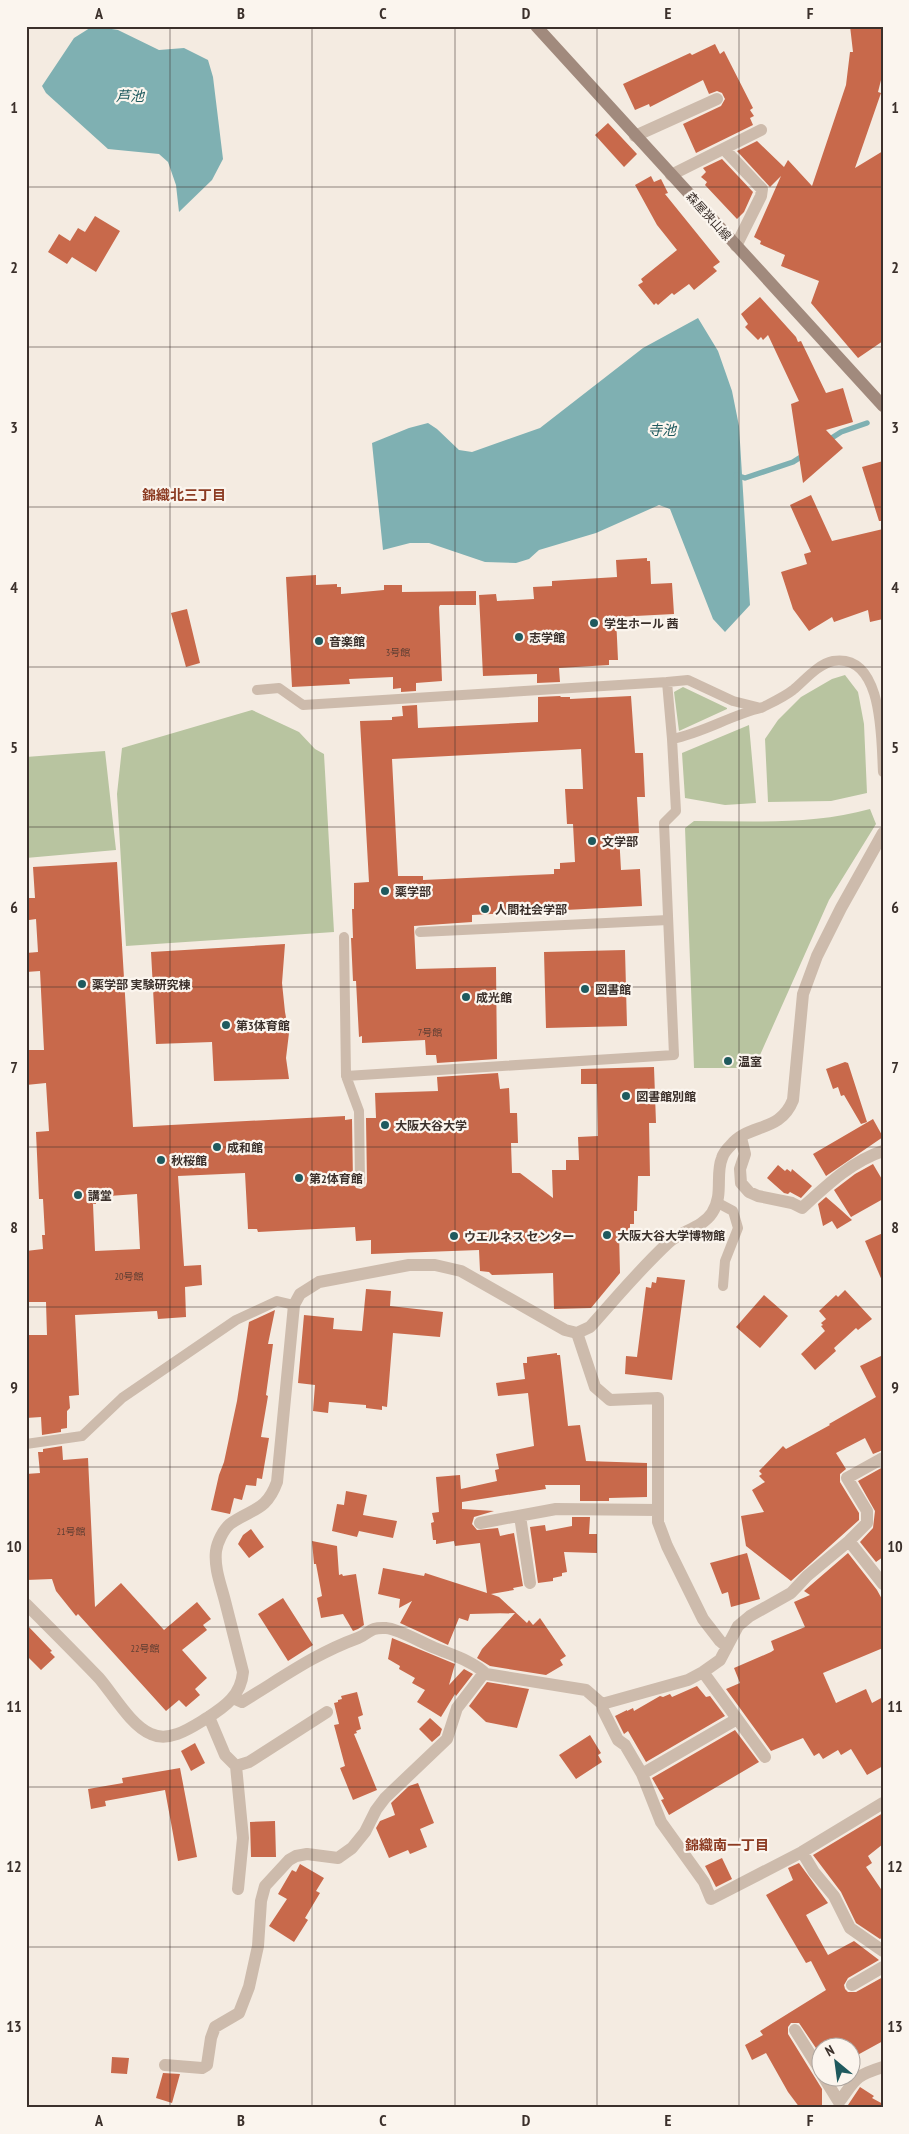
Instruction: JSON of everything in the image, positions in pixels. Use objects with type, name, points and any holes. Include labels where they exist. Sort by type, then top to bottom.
[{"type":"main road","name":"森屋狭山線","points":[[536,26],[883,406]]},
{"type":"street","points":[[635,136],[717,99]]},
{"type":"street","points":[[671,176],[761,130]]},
{"type":"street","points":[[724,148],[762,189],[761,196],[736,246]]},
{"type":"street","points":[[26,1604],[100,1679],[139,1726],[151,1734],[163,1737],[177,1734],[209,1717],[233,1698],[242,1684],[243,1672],[217,1570],[216,1551],[222,1535],[229,1525],[265,1504],[272,1495],[277,1482],[294,1305],[300,1294],[319,1282],[409,1265],[435,1265],[461,1271],[565,1330],[577,1333],[590,1327],[669,1242],[710,1216],[718,1203],[722,1158],[732,1143],[774,1124],[789,1112],[793,1100],[803,994],[837,916],[883,833]]},
{"type":"street","points":[[740,1138],[745,1154],[740,1169],[741,1183],[749,1192],[758,1196],[776,1198],[802,1208],[825,1187],[851,1168],[874,1154],[883,1151]]},
{"type":"street","points":[[577,1333],[596,1386],[610,1400],[658,1398],[658,1522],[666,1546],[703,1619],[727,1647]]},
{"type":"street","points":[[602,1704],[688,1680],[720,1660],[738,1626],[750,1616],[791,1593],[806,1576],[849,1541],[867,1523],[867,1510],[847,1478],[883,1458]]},
{"type":"street","points":[[480,1523],[556,1509],[658,1510]]},
{"type":"street","points":[[520,1516],[530,1583]]},
{"type":"street","points":[[849,1541],[883,1584]]},
{"type":"street","points":[[233,1698],[242,1702],[317,1655],[341,1643],[361,1637],[371,1629],[388,1628],[467,1662],[484,1673],[586,1690],[602,1704],[603,1710],[618,1740],[626,1746],[642,1774],[661,1822],[704,1882],[711,1899],[802,1852],[883,1803]]},
{"type":"street","points":[[703,1672],[765,1757]]},
{"type":"street","points":[[165,2065],[202,2068],[207,2065],[211,2038],[215,2027],[239,2013],[249,1987],[258,1946],[261,1901],[265,1886],[289,1860],[296,1856],[307,1854],[338,1858],[352,1848],[365,1832],[376,1810],[385,1798],[447,1739],[457,1708],[484,1673]]},
{"type":"street","points":[[236,1766],[249,1762],[327,1712]]},
{"type":"street","points":[[209,1717],[225,1755],[236,1766],[243,1838],[238,1889]]},
{"type":"street","points":[[642,1774],[737,1719]]},
{"type":"street","points":[[802,1852],[814,1872],[834,1896],[850,1928],[883,1951]]},
{"type":"street","points":[[852,1984],[883,1967]]},
{"type":"street","points":[[795,2030],[812,2057]]},
{"type":"street","points":[[862,2074],[883,2067]]},
{"type":"street","points":[[830,2086],[839,2102],[849,2086]]},
{"type":"lane","points":[[672,739],[686,736],[739,713],[761,708],[792,691],[815,671],[832,661],[851,662],[862,670],[871,685],[877,702],[881,725],[883,772]]},
{"type":"lane","points":[[257,690],[279,688],[303,705],[688,680],[733,702],[761,708]]},
{"type":"lane","points":[[346,1076],[674,1055],[664,823],[676,811],[667,682]]},
{"type":"lane","points":[[420,932],[668,920]]},
{"type":"lane","points":[[344,937],[346,1076],[358,1111],[360,1182]]},
{"type":"lane","points":[[718,1203],[733,1211],[738,1228],[725,1261],[723,1286]]},
{"type":"lane","points":[[26,1444],[82,1436],[122,1398],[236,1320],[277,1301],[294,1305]]},
{"type":"green space","points":[[845,675],[858,692],[864,724],[867,793],[831,801],[768,802],[765,739],[778,720],[801,697],[832,679]]},
{"type":"green space","points":[[683,687],[727,709],[679,731],[674,692]]},
{"type":"green space","points":[[252,710],[299,732],[315,749],[324,754],[334,932],[126,946],[117,794],[122,748]]},
{"type":"green space","points":[[749,725],[756,803],[725,805],[685,798],[682,753]]},
{"type":"green space","points":[[105,751],[116,850],[26,858],[26,757]]},
{"type":"green space","points":[[870,809],[876,824],[829,900],[760,1055],[745,1068],[694,1068],[685,828],[694,821],[805,820],[827,818]]},
{"type":"water","name":"芦池","points":[[93,26],[118,30],[159,50],[184,48],[208,60],[213,77],[223,159],[212,180],[179,212],[176,185],[168,162],[159,154],[108,149],[46,93],[42,86],[74,38]]},
{"type":"water","name":"寺池","points":[[698,318],[718,351],[732,391],[739,426],[750,605],[725,632],[713,619],[670,509],[659,505],[596,533],[539,550],[529,559],[516,563],[485,562],[429,543],[410,543],[383,550],[372,443],[409,428],[428,423],[459,450],[472,452],[540,428],[643,348]]},
{"type":"building","points":[[850,26],[883,26],[883,72],[878,92],[881,93],[855,168],[883,151],[883,341],[858,358],[811,303],[819,281],[781,266],[785,255],[760,244],[761,241],[754,237],[781,176],[770,187],[737,151],[757,141],[784,167],[788,160],[812,186],[846,85],[850,52],[853,52]]},
{"type":"building","points":[[715,44],[720,54],[724,51],[753,108],[750,110],[754,116],[750,118],[753,125],[696,153],[683,124],[721,106],[725,99],[722,93],[717,91],[709,94],[703,80],[650,107],[649,104],[635,110],[623,84],[690,53],[692,55]]},
{"type":"building","points":[[608,123],[637,154],[624,167],[595,135]]},
{"type":"building","points":[[722,159],[753,192],[744,212],[737,219],[705,185],[707,182],[701,177],[706,172],[703,168]]},
{"type":"building","points":[[651,176],[654,182],[661,179],[668,193],[665,194],[720,262],[713,267],[717,271],[694,290],[689,284],[674,295],[672,293],[658,305],[656,303],[654,305],[638,285],[643,282],[641,279],[677,250],[657,225],[635,185]]},
{"type":"building","points":[[95,216],[120,231],[96,272],[72,257],[67,264],[48,252],[59,234],[70,241],[78,228],[85,232]]},
{"type":"building","points":[[760,297],[796,337],[798,342],[801,341],[826,393],[843,388],[853,422],[826,430],[843,448],[803,483],[791,404],[799,401],[768,335],[763,340],[761,337],[758,340],[745,327],[748,324],[741,314]]},
{"type":"building","points":[[883,461],[883,521],[879,521],[862,467]]},
{"type":"building","points":[[811,495],[832,541],[883,529],[883,619],[870,622],[868,610],[834,622],[832,617],[809,631],[793,609],[781,572],[807,564],[804,554],[811,552],[790,505]]},
{"type":"building","points":[[647,558],[647,561],[650,561],[651,584],[672,583],[674,614],[616,617],[618,660],[609,660],[609,665],[559,668],[560,682],[537,683],[537,674],[483,676],[479,595],[496,594],[497,601],[534,599],[533,587],[552,586],[552,581],[617,577],[616,560]]},
{"type":"building","points":[[316,575],[316,585],[337,584],[337,587],[341,587],[341,594],[384,590],[384,585],[402,585],[402,592],[476,591],[476,605],[440,605],[439,607],[442,681],[416,683],[416,691],[401,692],[401,688],[393,689],[393,677],[349,679],[350,684],[292,687],[286,577]]},
{"type":"building","points":[[187,609],[200,663],[186,667],[171,613]]},
{"type":"building","points":[[560,696],[570,697],[570,699],[631,696],[635,753],[643,753],[645,797],[637,797],[639,833],[619,834],[621,870],[640,869],[642,906],[472,915],[472,922],[414,926],[416,969],[496,967],[497,1059],[437,1063],[436,1055],[426,1055],[425,1040],[362,1043],[362,1036],[359,1037],[356,981],[353,981],[351,938],[353,938],[352,909],[354,909],[354,883],[369,882],[360,721],[392,720],[392,717],[403,716],[402,706],[417,705],[418,728],[538,722],[538,697]],"holes":[[[581,749],[583,789],[565,789],[567,824],[573,824],[575,862],[560,863],[560,869],[554,869],[554,874],[423,880],[423,876],[398,876],[392,759]]]},
{"type":"building","points":[[117,862],[133,1127],[345,1116],[345,1120],[352,1119],[353,1182],[356,1188],[361,1189],[366,1186],[367,1182],[366,1118],[376,1118],[375,1093],[438,1091],[437,1077],[498,1073],[500,1089],[509,1088],[510,1113],[517,1113],[518,1143],[511,1143],[512,1173],[520,1173],[553,1198],[552,1170],[566,1170],[566,1160],[579,1160],[578,1137],[598,1136],[597,1084],[581,1084],[581,1069],[654,1067],[656,1123],[649,1123],[650,1176],[638,1176],[637,1211],[634,1211],[634,1224],[630,1224],[630,1233],[619,1233],[620,1273],[591,1308],[554,1309],[553,1273],[492,1275],[489,1272],[480,1271],[479,1250],[371,1254],[371,1240],[356,1241],[355,1227],[258,1232],[257,1229],[248,1229],[245,1173],[178,1176],[184,1266],[201,1265],[202,1285],[185,1287],[186,1317],[158,1319],[157,1311],[75,1315],[79,1395],[69,1396],[70,1408],[67,1411],[67,1428],[61,1429],[61,1432],[42,1435],[41,1417],[26,1418],[26,1335],[47,1335],[46,1302],[26,1302],[26,1251],[43,1249],[42,1235],[45,1235],[43,1199],[39,1199],[36,1132],[49,1131],[46,1083],[26,1085],[26,1050],[44,1050],[40,971],[26,972],[26,953],[38,952],[36,919],[29,920],[28,898],[35,898],[33,867]],"holes":[[[137,1194],[140,1249],[95,1251],[93,1204],[96,1204],[95,1197]]]},
{"type":"building","name":"第3体育館","points":[[285,944],[282,983],[289,1033],[286,1058],[289,1079],[214,1081],[212,1042],[156,1044],[151,952]]},
{"type":"building","name":"図書館","points":[[625,950],[627,1026],[546,1028],[544,952]]},
{"type":"building","points":[[845,1062],[848,1063],[867,1122],[861,1124],[844,1095],[841,1096],[838,1087],[833,1089],[826,1069]]},
{"type":"building","points":[[873,1119],[883,1137],[826,1176],[813,1154]]},
{"type":"building","points":[[873,1164],[883,1181],[883,1199],[851,1217],[834,1190],[855,1174]]},
{"type":"building","points":[[778,1165],[785,1171],[787,1169],[791,1172],[792,1169],[812,1186],[801,1198],[790,1192],[788,1194],[784,1193],[767,1178]]},
{"type":"building","points":[[826,1197],[852,1220],[837,1229],[832,1221],[823,1226],[818,1204]]},
{"type":"building","points":[[883,1233],[883,1283],[865,1241]]},
{"type":"building","points":[[657,1277],[685,1280],[672,1380],[625,1374],[626,1356],[637,1357],[646,1287],[651,1288],[652,1282],[656,1283]]},
{"type":"building","points":[[366,1289],[391,1291],[390,1306],[443,1312],[440,1337],[393,1333],[387,1407],[382,1406],[382,1410],[366,1408],[366,1405],[329,1402],[328,1413],[313,1411],[315,1385],[298,1383],[304,1315],[334,1318],[333,1329],[362,1331]]},
{"type":"building","points":[[845,1290],[872,1319],[858,1330],[856,1328],[834,1348],[836,1351],[815,1370],[801,1354],[825,1331],[821,1323],[826,1319],[819,1311],[836,1295],[838,1297]]},
{"type":"building","points":[[764,1295],[788,1316],[760,1348],[736,1327]]},
{"type":"building","points":[[275,1310],[268,1344],[273,1344],[266,1395],[268,1396],[261,1437],[269,1438],[262,1479],[257,1478],[256,1486],[246,1485],[242,1500],[234,1498],[230,1514],[211,1510],[224,1462],[237,1401],[249,1322]]},
{"type":"building","points":[[557,1353],[557,1355],[560,1355],[568,1426],[580,1425],[586,1461],[647,1463],[647,1497],[609,1498],[609,1501],[580,1501],[580,1485],[545,1485],[546,1489],[462,1502],[462,1509],[494,1511],[474,1517],[472,1524],[477,1530],[498,1528],[500,1536],[514,1533],[523,1586],[513,1588],[514,1590],[491,1594],[499,1597],[527,1623],[529,1620],[533,1625],[540,1618],[566,1656],[560,1660],[563,1665],[546,1675],[490,1666],[477,1658],[482,1649],[515,1613],[470,1614],[468,1621],[459,1618],[448,1645],[400,1623],[412,1601],[399,1608],[400,1599],[378,1594],[383,1568],[424,1576],[425,1573],[487,1593],[480,1543],[455,1546],[454,1541],[436,1544],[436,1540],[433,1540],[431,1523],[434,1522],[432,1513],[439,1512],[436,1477],[460,1475],[461,1489],[497,1481],[495,1470],[499,1469],[496,1454],[534,1446],[528,1393],[498,1396],[496,1383],[525,1379],[523,1363],[527,1363],[527,1357]]},
{"type":"building","points":[[883,1355],[883,1450],[873,1454],[865,1438],[836,1453],[846,1469],[840,1474],[840,1482],[859,1513],[859,1520],[791,1581],[746,1546],[741,1516],[764,1512],[752,1490],[765,1482],[759,1476],[762,1474],[759,1471],[783,1446],[786,1449],[876,1397],[860,1366]]},
{"type":"building","points":[[62,1446],[63,1460],[88,1458],[95,1607],[121,1583],[164,1630],[197,1602],[211,1619],[203,1625],[207,1630],[182,1650],[207,1678],[195,1689],[200,1695],[186,1707],[179,1700],[166,1711],[78,1614],[76,1616],[56,1591],[52,1579],[26,1580],[26,1474],[40,1473],[38,1452],[43,1452],[43,1449]]},
{"type":"building","points":[[883,1467],[883,1557],[876,1562],[860,1542],[873,1528],[875,1511],[858,1481]]},
{"type":"building","points":[[346,1491],[367,1495],[363,1515],[397,1521],[393,1538],[359,1531],[357,1537],[332,1531],[337,1504],[344,1505]]},
{"type":"building","points":[[572,1517],[590,1517],[589,1534],[597,1534],[597,1553],[564,1552],[567,1572],[562,1573],[562,1576],[553,1578],[553,1581],[538,1583],[530,1527],[545,1525],[546,1531],[572,1526]]},
{"type":"building","points":[[251,1529],[264,1547],[249,1558],[238,1544],[243,1535]]},
{"type":"building","points":[[312,1541],[337,1546],[339,1575],[356,1574],[364,1625],[358,1629],[353,1631],[343,1614],[321,1618],[317,1598],[322,1596],[316,1564],[314,1564]]},
{"type":"building","points":[[747,1553],[760,1599],[731,1607],[728,1592],[722,1594],[710,1563]]},
{"type":"building","points":[[848,1553],[877,1590],[883,1601],[883,1648],[823,1673],[836,1703],[866,1689],[872,1703],[883,1697],[883,1766],[867,1775],[851,1749],[841,1755],[838,1750],[823,1759],[819,1753],[814,1756],[803,1738],[771,1751],[726,1689],[740,1683],[734,1668],[774,1650],[771,1641],[805,1627],[794,1602],[810,1595],[804,1591]]},
{"type":"building","points":[[283,1598],[313,1645],[288,1661],[258,1614]]},
{"type":"building","points":[[26,1624],[52,1651],[50,1652],[55,1657],[41,1670],[26,1655]]},
{"type":"building","points":[[392,1638],[455,1664],[449,1685],[464,1669],[473,1674],[456,1696],[455,1694],[441,1717],[417,1702],[425,1690],[412,1683],[415,1678],[399,1669],[400,1666],[388,1659]]},
{"type":"building","points":[[487,1682],[529,1689],[517,1728],[486,1722],[469,1706]]},
{"type":"building","points":[[697,1686],[706,1697],[710,1696],[725,1716],[646,1762],[628,1731],[624,1734],[615,1716],[633,1708],[634,1711],[660,1696],[663,1697],[670,1694],[672,1697]]},
{"type":"building","points":[[357,1692],[363,1715],[358,1717],[361,1729],[354,1734],[377,1790],[353,1800],[340,1768],[345,1766],[334,1725],[339,1724],[334,1703],[342,1699],[341,1696]]},
{"type":"building","points":[[430,1718],[442,1729],[440,1735],[432,1742],[419,1729]]},
{"type":"building","points":[[735,1730],[759,1762],[669,1815],[661,1800],[664,1799],[652,1778]]},
{"type":"building","points":[[590,1735],[601,1753],[598,1755],[602,1762],[576,1779],[559,1755]]},
{"type":"building","points":[[195,1743],[205,1763],[191,1771],[181,1751]]},
{"type":"building","points":[[180,1768],[197,1857],[178,1861],[165,1790],[105,1801],[106,1806],[91,1809],[88,1789],[123,1783],[122,1778]]},
{"type":"building","points":[[418,1783],[434,1823],[420,1829],[427,1847],[410,1854],[408,1850],[389,1858],[376,1828],[380,1821],[395,1815],[391,1803],[409,1786]]},
{"type":"building","points":[[883,1813],[883,1844],[868,1856],[872,1863],[866,1867],[883,1892],[883,1937],[880,1939],[856,1923],[841,1892],[813,1855]]},
{"type":"building","points":[[275,1821],[276,1857],[251,1857],[250,1822]]},
{"type":"building","points":[[722,1858],[732,1879],[716,1887],[705,1866]]},
{"type":"building","points":[[799,1863],[828,1903],[806,1915],[828,1955],[854,1941],[879,1960],[848,1978],[844,1985],[845,1989],[848,1992],[856,1992],[883,1977],[883,2041],[862,2053],[862,2036],[812,2036],[812,2042],[799,2023],[791,2023],[788,2027],[788,2034],[812,2073],[812,2086],[820,2086],[822,2089],[822,2108],[800,2108],[788,2092],[766,2053],[752,2060],[745,2045],[763,2035],[760,2031],[826,1990],[811,1961],[806,1963],[766,1895],[793,1880],[788,1868]]},
{"type":"building","points":[[300,1864],[324,1878],[316,1891],[320,1893],[305,1918],[308,1920],[294,1942],[269,1926],[287,1899],[278,1894],[292,1870],[296,1872]]},
{"type":"building","points":[[112,2057],[129,2058],[127,2074],[111,2073]]},
{"type":"building","points":[[163,2073],[180,2074],[172,2103],[156,2098]]},
{"type":"building","points":[[860,2087],[874,2096],[872,2098],[883,2104],[883,2108],[846,2108]]},
{"type":"waterway","points":[[827,441],[841,432],[867,423]]},
{"type":"waterway","points":[[736,475],[745,478],[793,462],[804,455]]},
{"type":"place","name":"学生ホール 茜","points":[[594,623]]},
{"type":"place","name":"志学館","points":[[519,637]]},
{"type":"place","name":"音楽館","points":[[319,641]]},
{"type":"place","name":"文学部","points":[[592,841]]},
{"type":"place","name":"薬学部","points":[[385,891]]},
{"type":"place","name":"人間社会学部","points":[[485,909]]},
{"type":"place","name":"薬学部 実験研究棟","points":[[82,984]]},
{"type":"place","name":"図書館","points":[[585,989]]},
{"type":"place","name":"成光館","points":[[466,997]]},
{"type":"place","name":"第3体育館","points":[[226,1025]]},
{"type":"place","name":"温室","points":[[728,1061]]},
{"type":"place","name":"図書館別館","points":[[626,1096]]},
{"type":"place","name":"大阪大谷大学","points":[[385,1125]]},
{"type":"place","name":"成和館","points":[[217,1147]]},
{"type":"place","name":"秋桜館","points":[[161,1160]]},
{"type":"place","name":"第2体育館","points":[[299,1178]]},
{"type":"place","name":"講堂","points":[[78,1195]]},
{"type":"place","name":"大阪大谷大学博物館","points":[[607,1235]]},
{"type":"place","name":"ウエルネス センター","points":[[454,1236]]},
{"type":"district","name":"錦織北三丁目","points":[[184,495]]},
{"type":"district","name":"錦織南一丁目","points":[[727,1845]]}]
